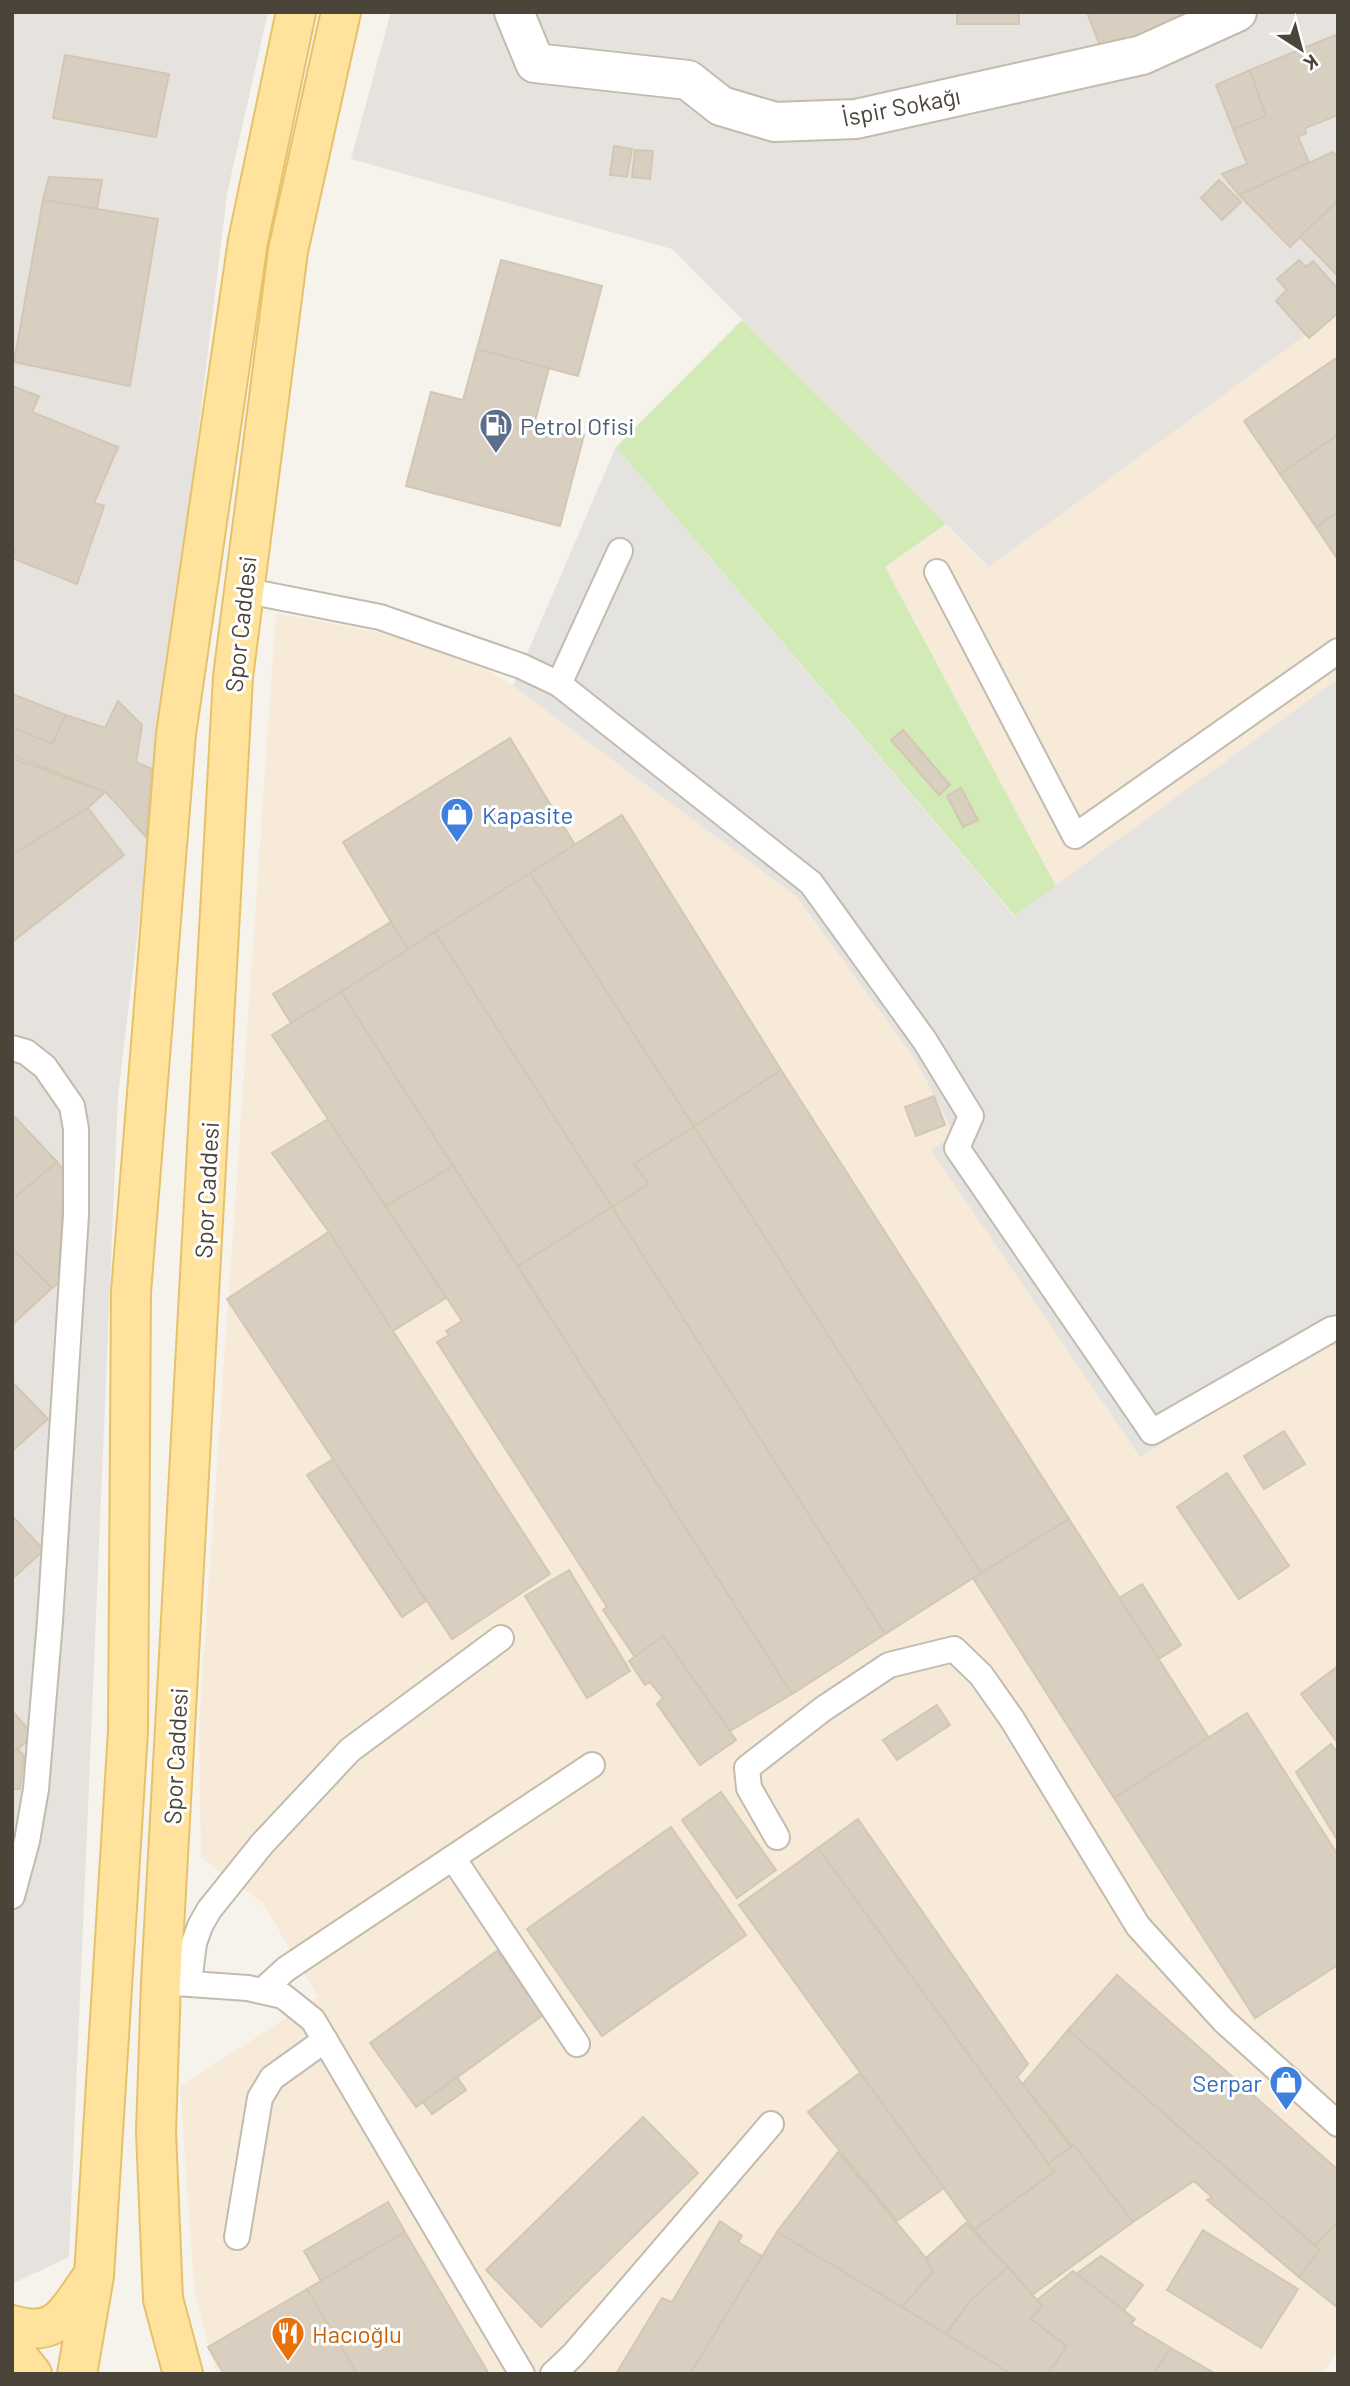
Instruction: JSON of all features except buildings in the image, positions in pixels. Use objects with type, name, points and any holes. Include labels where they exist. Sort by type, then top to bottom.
[{"type":"main road","name":"Spor Caddesi","points":[[77,2374],[94,2276],[128,1731],[131,1292],[176,734],[248,241],[296,12]]},
{"type":"main road","name":"Spor Caddesi","points":[[183,2374],[163,2299],[156,2132],[175,1982],[233,677],[242,590],[289,251],[341,12]]},
{"type":"main road","points":[[12,2325],[36,2330],[54,2325],[94,2276]]},
{"type":"main road","points":[[12,2349],[32,2374]]},
{"type":"street","name":"İspir Sokağı","points":[[514,12],[535,63],[688,80],[721,106],[775,122],[856,119],[1142,55],[1237,12]]},
{"type":"lane","points":[[559,684],[620,551]]},
{"type":"lane","points":[[937,572],[1075,836],[1338,651]]},
{"type":"lane","points":[[242,590],[380,617],[521,666],[559,684],[811,883],[925,1041],[971,1116],[957,1148],[1152,1432],[1338,1328]]},
{"type":"lane","points":[[12,1048],[26,1052],[45,1067],[72,1106],[76,1129],[76,1215],[50,1621],[36,1789],[27,1841],[12,1896]]},
{"type":"lane","points":[[501,1638],[350,1750],[262,1843],[204,1918],[175,1982],[262,1991],[283,1996],[313,2020],[522,2374]]},
{"type":"lane","points":[[777,1837],[749,1788],[747,1768],[823,1709],[889,1665],[954,1649],[981,1675],[1012,1719],[1138,1926],[1224,2021],[1338,2124]]},
{"type":"lane","points":[[262,1991],[286,1969],[592,1765]]},
{"type":"lane","points":[[453,1858],[577,2044]]},
{"type":"lane","points":[[237,2237],[260,2098],[272,2078],[325,2040]]},
{"type":"lane","points":[[553,2374],[573,2355],[771,2124]]},
{"type":"shaded area","points":[[12,12],[268,12],[227,194],[118,1095],[69,2257],[12,2284]]},
{"type":"shaded area","points":[[391,12],[1338,12],[1338,311],[989,567],[672,249],[351,159]]},
{"type":"shaded area","points":[[1338,311],[1338,679],[1056,886],[885,567],[946,524],[989,567]]},
{"type":"shaded area","points":[[616,447],[1014,916],[1338,679],[1338,1346],[1323,1345],[1140,1457],[931,1150],[954,1134],[915,1059],[796,896],[513,686]]},
{"type":"shaded area","points":[[276,613],[382,633],[463,654],[513,686],[796,896],[915,1059],[954,1135],[932,1150],[1323,1345],[1338,1346],[1338,2349],[1323,2374],[216,2374],[195,2295],[180,2087],[318,1997],[263,1903],[201,1858],[199,1724]]},
{"type":"green space","points":[[742,320],[946,524],[885,567],[1056,886],[1015,916],[616,447]]},
{"type":"place","name":"Petrol Ofisi","points":[[496,455]]},
{"type":"place","name":"Kapasite","points":[[457,844]]},
{"type":"place","name":"Serpar","points":[[1286,2112]]},
{"type":"place","name":"Hacıoğlu","points":[[288,2363]]}]
